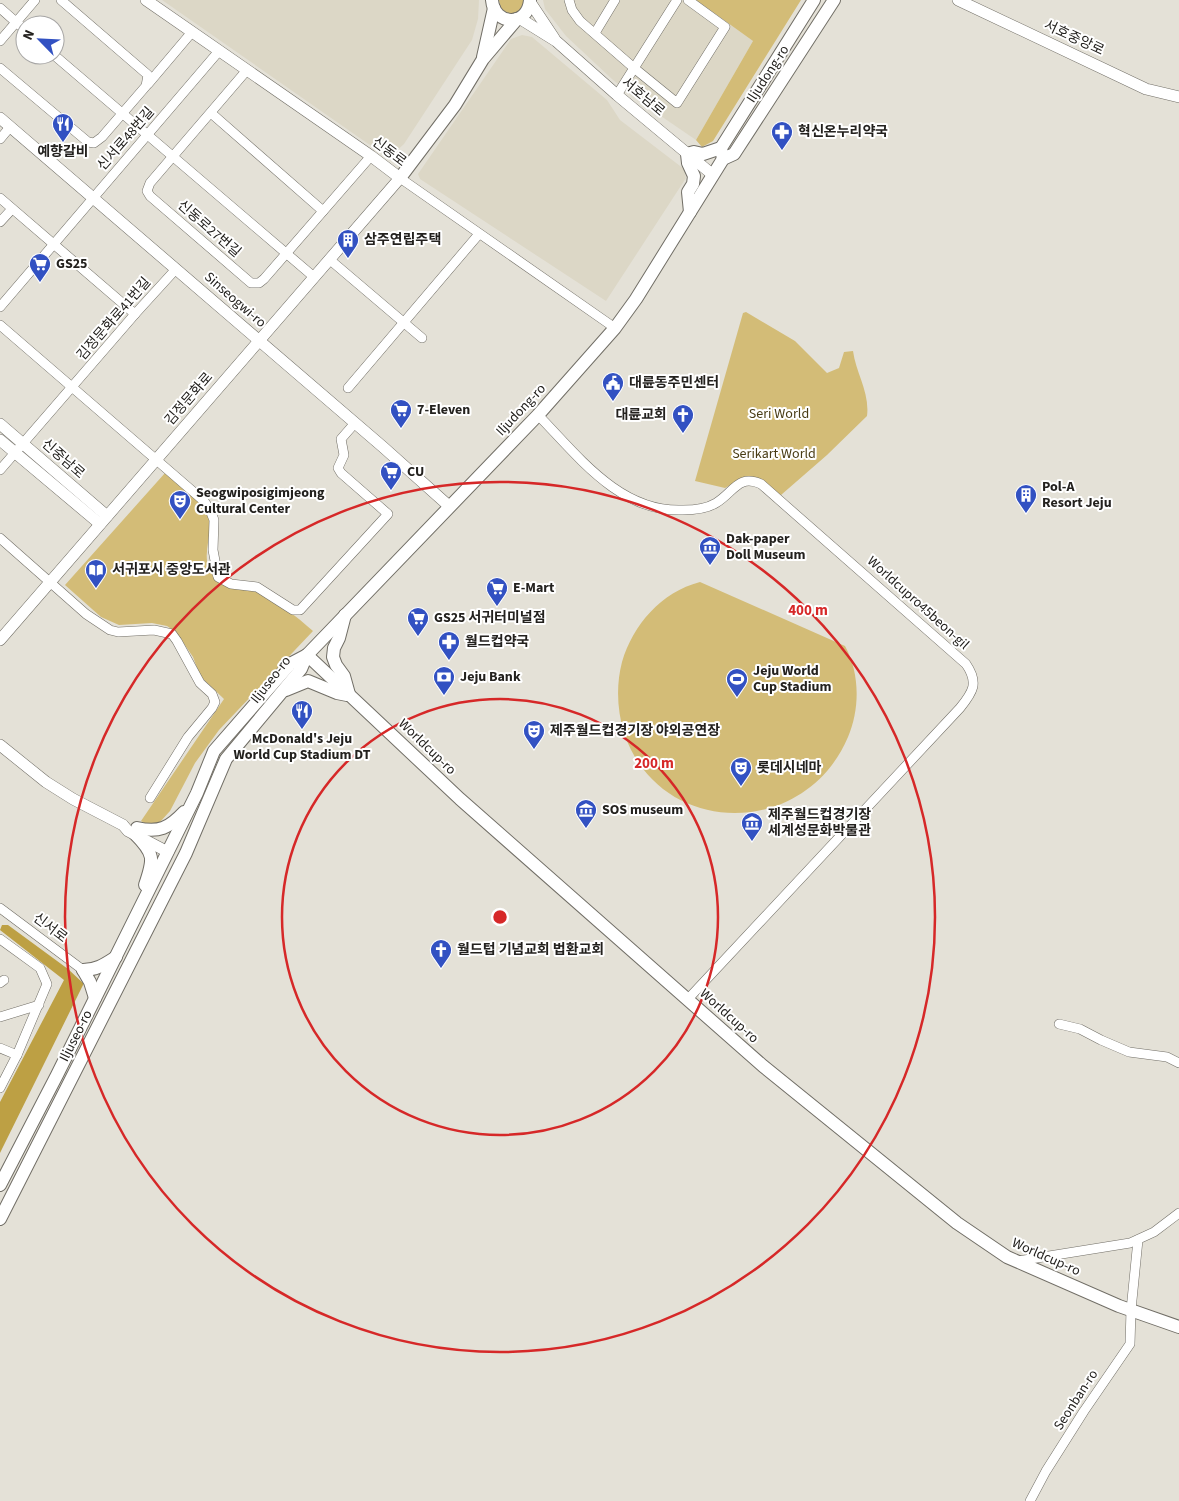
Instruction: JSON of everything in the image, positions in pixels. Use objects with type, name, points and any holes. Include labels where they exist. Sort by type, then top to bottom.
[{"type":"main road","name":"Iljudong-ro","points":[[307,655],[538,415],[615,328],[636,299],[713,175],[722,154],[814,0]]},
{"type":"main road","name":"Iljudong-ro","points":[[722,154],[734,154],[834,0]]},
{"type":"main road","points":[[400,178],[454,105],[483,59],[518,19],[527,12],[530,1]]},
{"type":"main road","points":[[493,4],[498,14],[503,18],[509,20],[518,19]]},
{"type":"main road","points":[[483,59],[493,4]]},
{"type":"main road","points":[[690,212],[688,192],[693,184],[694,176],[688,163],[687,154],[694,152],[722,154]]},
{"type":"main road","points":[[282,692],[308,681],[337,693],[349,695],[344,676],[333,657],[334,648],[339,638],[345,615]]},
{"type":"main road","name":"Worldcup-ro","points":[[307,655],[460,799],[763,1066],[957,1224],[1018,1262],[1131,1310],[1179,1327]]},
{"type":"main road","name":"Iljuseo-ro","points":[[0,1219],[184,856],[226,759],[301,670],[307,655]]},
{"type":"main road","name":"Iljuseo-ro","points":[[0,1185],[57,1076],[170,849],[197,793],[214,751],[290,664],[307,655]]},
{"type":"main road","points":[[136,831],[156,830],[167,826],[185,811],[197,793]]},
{"type":"main road","points":[[136,831],[151,854],[151,866],[138,898],[138,912]]},
{"type":"main road","points":[[170,849],[184,856]]},
{"type":"main road","points":[[83,970],[93,970],[101,967],[116,957]]},
{"type":"main road","points":[[83,970],[90,982],[95,998]]},
{"type":"street","points":[[22,15],[36,0]]},
{"type":"street","points":[[61,0],[148,75],[148,84]]},
{"type":"street","name":"신동로","points":[[146,0],[615,328]]},
{"type":"street","points":[[569,0],[572,10],[580,21],[678,103],[725,27],[688,0]]},
{"type":"street","points":[[594,33],[615,0]]},
{"type":"street","points":[[617,95],[677,0]]},
{"type":"street","name":"서호중앙로","points":[[958,0],[1146,89],[1179,97]]},
{"type":"street","points":[[530,1],[556,41]]},
{"type":"street","points":[[0,8],[15,21]]},
{"type":"street","points":[[518,19],[556,41]]},
{"type":"street","points":[[0,41],[15,23]]},
{"type":"street","points":[[0,68],[88,142],[94,143],[102,137],[192,32]]},
{"type":"street","name":"서호남로","points":[[556,41],[713,175]]},
{"type":"street","name":"신서로48번길","points":[[0,308],[219,51]]},
{"type":"street","points":[[65,65],[314,277]]},
{"type":"street","name":"신동로27번길","points":[[247,70],[147,188],[148,193],[249,281],[259,283],[287,254],[371,156]]},
{"type":"street","points":[[211,113],[323,211]]},
{"type":"street","name":"Sinseogwi-ro","points":[[0,118],[259,342],[356,423],[449,506]]},
{"type":"street","points":[[0,139],[10,127]]},
{"type":"street","name":"김정문화로","points":[[0,640],[400,178]]},
{"type":"street","points":[[0,198],[135,314]]},
{"type":"street","points":[[0,222],[12,208]]},
{"type":"street","points":[[348,388],[479,234]]},
{"type":"street","points":[[329,260],[422,338]]},
{"type":"street","name":"김정문화로41번길","points":[[0,470],[176,269]]},
{"type":"street","points":[[0,325],[204,501],[210,510],[214,524],[213,550],[218,577],[231,584],[257,588],[293,610],[300,610],[388,514],[339,471],[339,465],[344,455],[341,439],[356,423]]},
{"type":"street","name":"Worldcupro45beon-gil","points":[[538,415],[584,462],[614,489],[644,505],[674,511],[699,510],[717,502],[743,482],[752,481],[761,484],[966,664],[972,675],[972,693],[960,708],[688,999]]},
{"type":"street","name":"신중남로","points":[[0,424],[19,448],[103,520]]},
{"type":"street","name":"신중남로","points":[[0,440],[19,448]]},
{"type":"street","points":[[0,538],[86,614],[110,630],[118,632],[154,630],[172,634],[200,683],[212,694],[215,702],[212,708],[188,737],[150,798]]},
{"type":"street","points":[[0,745],[46,782],[73,799],[123,825],[128,831],[136,831],[170,849]]},
{"type":"street","name":"신서로","points":[[0,908],[83,970]]},
{"type":"street","points":[[0,939],[40,968],[47,984],[17,1055],[0,1088]]},
{"type":"street","points":[[0,1017],[39,1005]]},
{"type":"street","points":[[1059,1024],[1080,1029],[1129,1052],[1167,1057],[1179,1063]]},
{"type":"street","points":[[0,1048],[17,1055]]},
{"type":"street","points":[[1018,1262],[1117,1246],[1138,1240],[1154,1232],[1179,1213]]},
{"type":"street","name":"Seonban-ro","points":[[1030,1501],[1046,1471],[1084,1411],[1130,1344],[1131,1310],[1138,1240]]},
{"type":"shaded area","points":[[162,0],[479,0],[478,19],[472,40],[404,144],[393,154],[384,153],[367,143]]},
{"type":"shaded area","points":[[543,0],[696,0],[753,41],[696,140],[639,101],[612,79],[566,36],[545,9]]},
{"type":"shaded area","points":[[522,35],[532,37],[607,100],[620,120],[684,169],[686,178],[606,301],[420,179],[418,174],[511,39]]},
{"type":"shaded area","points":[[2,925],[8,925],[68,969],[83,985],[0,1153],[0,1102],[64,980],[0,930]]},
{"type":"green space","points":[[499,0],[524,0],[520,10],[510,14],[501,9]]},
{"type":"green space","points":[[696,0],[801,0],[713,141],[702,147],[696,140],[753,41]]},
{"type":"green space","name":"Seri World","points":[[746,312],[795,341],[827,373],[839,368],[844,352],[853,351],[865,391],[867,416],[827,455],[781,495],[752,477],[741,479],[725,488],[695,481],[743,313]]},
{"type":"green space","points":[[165,473],[196,498],[208,515],[210,531],[207,562],[215,578],[225,585],[252,589],[264,595],[286,609],[313,631],[219,730],[195,763],[170,811],[160,822],[153,826],[141,821],[224,699],[200,676],[193,657],[176,632],[167,626],[152,623],[119,625],[101,617],[65,585]]},
{"type":"green space","name":"Jeju World Cup Stadium","points":[[700,582],[845,646],[850,657],[857,691],[855,715],[848,737],[828,770],[800,794],[768,809],[733,813],[699,808],[668,793],[642,768],[624,733],[620,715],[618,689],[622,662],[633,635],[650,612],[661,602],[686,587]]},
{"type":"place","name":"예향갈비","points":[[63,143]]},
{"type":"place","name":"혁신온누리약국","points":[[782,151]]},
{"type":"place","name":"삼주연립주택","points":[[348,259]]},
{"type":"place","name":"GS25","points":[[40,283]]},
{"type":"place","name":"대륜동주민센터","points":[[613,402]]},
{"type":"place","name":"7-Eleven","points":[[401,429]]},
{"type":"place","name":"대륜교회","points":[[683,434]]},
{"type":"place","name":"CU","points":[[391,491]]},
{"type":"place","name":"Pol-A Resort Jeju","points":[[1026,514]]},
{"type":"place","name":"Seogwiposigimjeong Cultural Center","points":[[180,520]]},
{"type":"place","name":"Dak-paper Doll Museum","points":[[710,566]]},
{"type":"place","name":"서귀포시 중앙도서관","points":[[96,589]]},
{"type":"place","name":"E-Mart","points":[[497,607]]},
{"type":"place","name":"GS25 서귀터미널점","points":[[418,637]]},
{"type":"place","name":"월드컵약국","points":[[449,661]]},
{"type":"place","name":"Jeju Bank","points":[[444,696]]},
{"type":"place","name":"Jeju World Cup Stadium","points":[[737,698]]},
{"type":"place","name":"McDonald's Jeju World Cup Stadium DT","points":[[302,730]]},
{"type":"place","name":"제주월드컵경기장 야외공연장","points":[[534,750]]},
{"type":"place","name":"롯데시네마","points":[[741,787]]},
{"type":"place","name":"SOS museum","points":[[586,829]]},
{"type":"place","name":"제주월드컵경기장 세계성문화박물관","points":[[752,842]]},
{"type":"place","name":"월드텁 기념교회 법환교회","points":[[441,969]]},
{"type":"park label","name":"Serikart World","points":[[774,454]]}]
